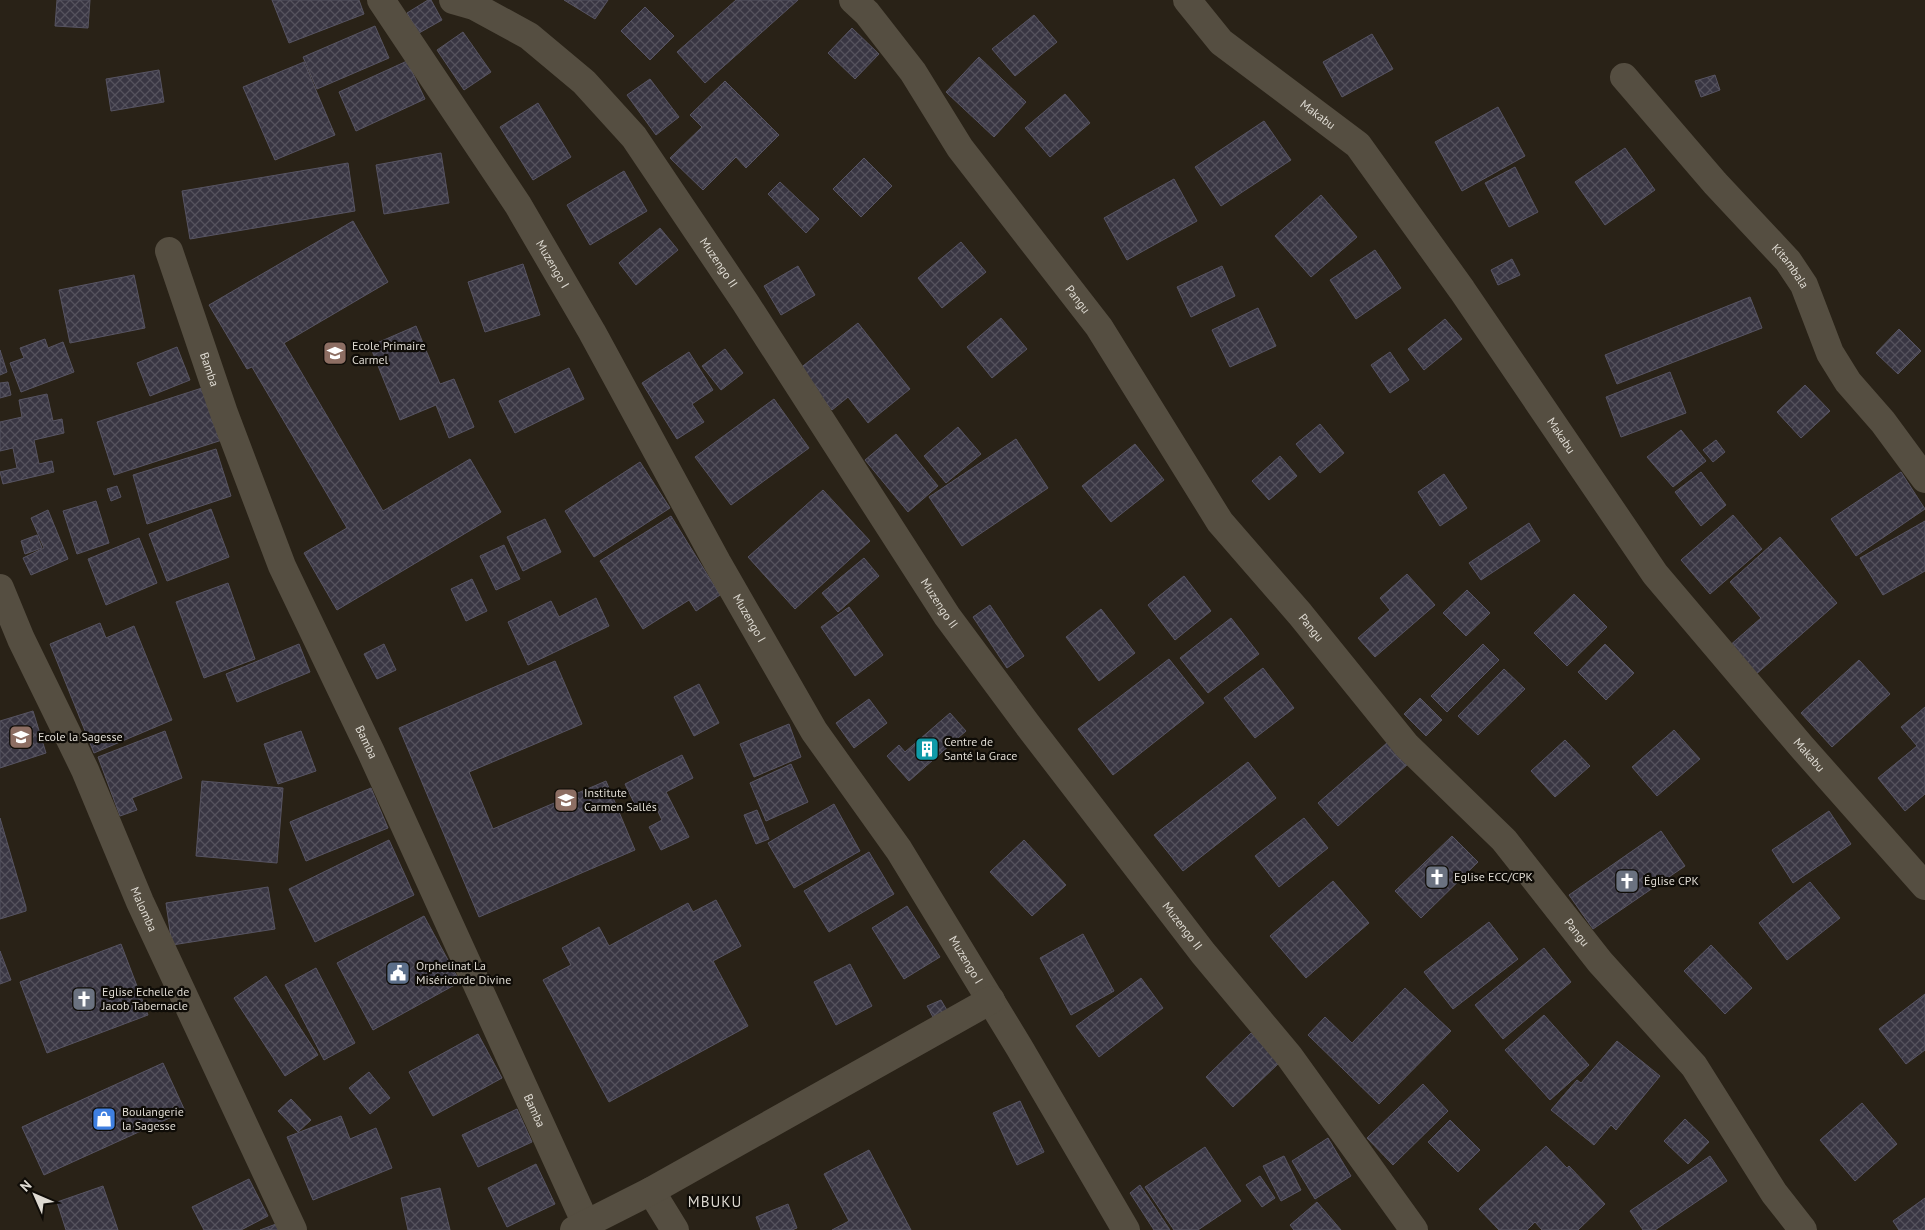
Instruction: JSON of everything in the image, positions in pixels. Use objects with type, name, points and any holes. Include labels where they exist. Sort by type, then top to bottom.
[{"type":"street","name":"Muzengo I","points":[[381,0],[518,205],[592,332],[718,562],[814,731],[899,850],[991,1000],[1126,1230]]},
{"type":"street","name":"Muzengo II","points":[[453,0],[474,6],[529,36],[584,82],[634,137],[751,310],[947,616],[1027,724],[1197,945],[1290,1056],[1414,1230]]},
{"type":"street","name":"Pangu","points":[[853,0],[866,13],[913,72],[960,148],[1099,326],[1220,522],[1300,614],[1406,745],[1504,840],[1600,962],[1694,1066],[1774,1193],[1803,1230]]},
{"type":"street","name":"Makabu","points":[[1187,0],[1221,42],[1358,145],[1462,290],[1655,574],[1801,746],[1925,886]]},
{"type":"street","name":"Kitambala","points":[[1624,77],[1714,183],[1788,261],[1804,285],[1830,353],[1848,382],[1883,422],[1925,478]]},
{"type":"street","name":"Bamba","points":[[169,251],[224,412],[282,566],[371,752],[580,1227]]},
{"type":"street","name":"Malomba","points":[[0,588],[21,639],[85,770],[140,902],[293,1230]]},
{"type":"street","points":[[580,1227],[651,1191],[991,1000]]},
{"type":"street","points":[[651,1191],[675,1230]]},
{"type":"building","points":[[57,0],[90,0],[88,28],[55,26]]},
{"type":"building","points":[[272,0],[359,0],[364,14],[289,43]]},
{"type":"building","points":[[431,0],[442,20],[419,33],[407,13]]},
{"type":"building","points":[[564,0],[608,0],[595,19]]},
{"type":"building","points":[[736,0],[798,0],[705,83],[677,52]]},
{"type":"building","points":[[645,7],[674,36],[650,60],[621,31]]},
{"type":"building","points":[[1034,15],[1057,42],[1015,76],[992,49]]},
{"type":"building","points":[[375,26],[389,58],[317,89],[303,57]]},
{"type":"building","points":[[852,28],[879,54],[855,79],[828,53]]},
{"type":"building","points":[[463,32],[491,72],[464,90],[437,50]]},
{"type":"building","points":[[1372,34],[1393,69],[1342,97],[1323,62]]},
{"type":"building","points":[[979,57],[1026,102],[994,137],[946,92]]},
{"type":"building","points":[[407,61],[425,99],[356,131],[339,92]]},
{"type":"building","points":[[304,62],[335,135],[275,160],[243,87]]},
{"type":"building","points":[[159,70],[164,102],[111,111],[106,79]]},
{"type":"building","points":[[1715,75],[1720,90],[1701,97],[1695,81]]},
{"type":"building","points":[[650,79],[679,117],[656,135],[627,95]]},
{"type":"building","points":[[725,81],[779,135],[746,168],[736,157],[703,190],[670,158],[702,127],[690,115]]},
{"type":"building","points":[[1065,94],[1090,123],[1050,157],[1025,128]]},
{"type":"building","points":[[538,103],[571,157],[533,180],[500,127]]},
{"type":"building","points":[[1498,107],[1525,156],[1462,191],[1435,142]]},
{"type":"building","points":[[1264,121],[1291,160],[1221,206],[1195,167]]},
{"type":"building","points":[[1625,148],[1655,190],[1605,225],[1575,182]]},
{"type":"building","points":[[441,153],[449,203],[384,214],[376,165]]},
{"type":"building","points":[[864,158],[892,186],[861,217],[833,189]]},
{"type":"building","points":[[348,163],[355,211],[190,239],[182,191]]},
{"type":"building","points":[[1515,167],[1538,212],[1509,227],[1485,183]]},
{"type":"building","points":[[624,171],[647,211],[590,245],[567,205]]},
{"type":"building","points":[[1174,179],[1197,221],[1127,260],[1104,218]]},
{"type":"building","points":[[780,182],[819,219],[806,233],[768,194]]},
{"type":"building","points":[[1321,195],[1357,237],[1311,277],[1275,236]]},
{"type":"building","points":[[353,221],[388,282],[284,343],[383,511],[470,459],[501,512],[337,610],[304,553],[347,528],[252,367],[247,369],[209,305]]},
{"type":"building","points":[[660,228],[678,250],[636,285],[619,263]]},
{"type":"building","points":[[961,242],[986,272],[942,308],[918,278]]},
{"type":"building","points":[[1375,250],[1401,288],[1356,319],[1330,280]]},
{"type":"building","points":[[1512,259],[1520,275],[1498,285],[1491,270]]},
{"type":"building","points":[[523,264],[540,315],[485,332],[468,282]]},
{"type":"building","points":[[798,266],[815,295],[781,315],[764,286]]},
{"type":"building","points":[[1222,266],[1235,296],[1191,317],[1177,287]]},
{"type":"building","points":[[134,275],[145,328],[70,343],[59,290]]},
{"type":"building","points":[[1750,297],[1762,328],[1617,384],[1605,355]]},
{"type":"building","points":[[1258,308],[1276,346],[1230,367],[1212,330]]},
{"type":"building","points":[[1001,318],[1027,349],[992,378],[967,347]]},
{"type":"building","points":[[1445,319],[1462,339],[1424,370],[1408,349]]},
{"type":"building","points":[[858,323],[910,389],[868,423],[848,397],[832,410],[799,369]]},
{"type":"building","points":[[416,326],[440,384],[454,379],[474,427],[449,438],[436,405],[400,420],[370,346]]},
{"type":"building","points":[[1899,329],[1921,351],[1898,374],[1876,353]]},
{"type":"building","points":[[45,339],[48,348],[63,342],[74,372],[21,392],[10,363],[24,358],[20,348]]},
{"type":"building","points":[[177,347],[190,380],[150,396],[137,363]]},
{"type":"building","points":[[725,349],[743,373],[721,390],[702,366]]},
{"type":"building","points":[[0,350],[7,372],[0,375]]},
{"type":"building","points":[[689,352],[713,390],[692,404],[704,422],[677,439],[642,383]]},
{"type":"building","points":[[1390,352],[1409,380],[1390,393],[1371,365]]},
{"type":"building","points":[[569,368],[584,399],[515,433],[499,401]]},
{"type":"building","points":[[1670,372],[1686,413],[1621,437],[1606,397]]},
{"type":"building","points":[[8,382],[11,395],[0,398],[0,383]]},
{"type":"building","points":[[1805,385],[1830,411],[1801,438],[1777,412]]},
{"type":"building","points":[[205,387],[222,440],[114,475],[97,422]]},
{"type":"building","points":[[47,394],[53,421],[62,419],[64,433],[34,440],[39,464],[52,461],[54,472],[3,484],[0,472],[17,468],[13,448],[0,451],[0,422],[22,417],[19,400]]},
{"type":"building","points":[[774,399],[809,448],[731,505],[695,457]]},
{"type":"building","points":[[1320,424],[1344,453],[1320,473],[1296,444]]},
{"type":"building","points":[[958,427],[981,454],[946,483],[924,456]]},
{"type":"building","points":[[1681,430],[1706,461],[1673,487],[1647,457]]},
{"type":"building","points":[[896,434],[938,486],[908,512],[865,460]]},
{"type":"building","points":[[1016,439],[1048,488],[962,546],[929,497]]},
{"type":"building","points":[[1716,440],[1725,452],[1713,462],[1703,450]]},
{"type":"building","points":[[1135,444],[1164,480],[1111,522],[1082,486]]},
{"type":"building","points":[[216,449],[231,496],[147,524],[133,475]]},
{"type":"building","points":[[1280,456],[1297,476],[1269,500],[1252,481]]},
{"type":"building","points":[[640,462],[670,508],[594,557],[565,511]]},
{"type":"building","points":[[1701,472],[1726,505],[1701,526],[1675,492]]},
{"type":"building","points":[[1901,472],[1925,509],[1856,556],[1831,519]]},
{"type":"building","points":[[1444,474],[1467,508],[1440,526],[1418,492]]},
{"type":"building","points":[[117,486],[121,497],[111,501],[107,489]]},
{"type":"building","points":[[823,490],[870,541],[795,609],[748,557]]},
{"type":"building","points":[[96,501],[109,543],[77,554],[63,511]]},
{"type":"building","points":[[211,509],[229,557],[167,581],[149,534]]},
{"type":"building","points":[[48,510],[68,559],[31,575],[23,558],[44,548],[31,518]]},
{"type":"building","points":[[1733,515],[1762,549],[1710,594],[1681,560]]},
{"type":"building","points":[[671,516],[720,595],[696,611],[689,600],[643,629],[600,561]]},
{"type":"building","points":[[545,519],[561,552],[523,571],[507,537]]},
{"type":"building","points":[[1925,521],[1925,571],[1883,595],[1860,558]]},
{"type":"building","points":[[1529,523],[1540,541],[1481,580],[1469,563]]},
{"type":"building","points":[[37,535],[42,548],[25,554],[21,541]]},
{"type":"building","points":[[1780,537],[1837,603],[1754,676],[1728,647],[1761,618],[1730,582]]},
{"type":"building","points":[[139,538],[157,583],[106,605],[88,559]]},
{"type":"building","points":[[504,545],[520,579],[496,590],[480,556]]},
{"type":"building","points":[[864,558],[879,576],[838,612],[822,593]]},
{"type":"building","points":[[1407,574],[1435,605],[1375,657],[1358,638],[1390,610],[1380,598]]},
{"type":"building","points":[[1184,576],[1211,611],[1175,640],[1148,605]]},
{"type":"building","points":[[472,579],[487,611],[466,621],[451,589]]},
{"type":"building","points":[[228,583],[255,659],[204,678],[176,602]]},
{"type":"building","points":[[1467,590],[1490,613],[1466,636],[1443,613]]},
{"type":"building","points":[[1574,594],[1607,627],[1567,666],[1534,633]]},
{"type":"building","points":[[596,598],[609,626],[528,665],[508,622],[551,601],[559,617]]},
{"type":"building","points":[[990,605],[1024,656],[1007,668],[973,617]]},
{"type":"building","points":[[849,607],[883,655],[855,676],[821,627]]},
{"type":"building","points":[[1101,609],[1135,653],[1099,681],[1066,637]]},
{"type":"building","points":[[1231,618],[1259,654],[1208,693],[1180,658]]},
{"type":"building","points":[[100,623],[106,638],[134,626],[172,720],[94,753],[50,644]]},
{"type":"building","points":[[299,644],[310,672],[237,702],[226,674]]},
{"type":"building","points":[[384,644],[396,670],[377,679],[364,654]]},
{"type":"building","points":[[1483,644],[1499,660],[1447,712],[1431,696]]},
{"type":"building","points":[[1605,644],[1634,673],[1606,700],[1578,672]]},
{"type":"building","points":[[1169,659],[1204,703],[1113,775],[1078,729]]},
{"type":"building","points":[[1859,660],[1890,694],[1832,747],[1801,713]]},
{"type":"building","points":[[555,661],[582,724],[469,772],[493,829],[606,781],[635,850],[479,917],[399,728]]},
{"type":"building","points":[[1263,668],[1294,708],[1255,738],[1224,698]]},
{"type":"building","points":[[1504,669],[1525,689],[1478,735],[1458,716]]},
{"type":"building","points":[[699,684],[719,723],[694,736],[674,697]]},
{"type":"building","points":[[1420,698],[1442,720],[1426,736],[1404,714]]},
{"type":"building","points":[[869,699],[887,723],[854,748],[836,723]]},
{"type":"building","points":[[1925,707],[1925,794],[1905,811],[1878,778],[1917,746],[1901,727]]},
{"type":"building","name":"Ecole la Sagesse","points":[[33,711],[46,753],[0,768],[0,721]]},
{"type":"building","name":"Centre de Santé la Grace","points":[[950,713],[966,731],[909,781],[887,756],[899,745],[905,752]]},
{"type":"building","points":[[789,724],[801,757],[754,777],[740,744]]},
{"type":"building","points":[[1674,730],[1700,759],[1657,796],[1632,767]]},
{"type":"building","points":[[165,731],[182,778],[132,798],[137,810],[120,816],[98,757]]},
{"type":"building","points":[[301,731],[316,771],[278,784],[264,744]]},
{"type":"building","points":[[1565,740],[1590,766],[1555,797],[1531,771]]},
{"type":"building","points":[[1388,742],[1408,764],[1338,826],[1318,803]]},
{"type":"building","points":[[682,755],[693,778],[666,792],[689,837],[661,850],[649,827],[662,820],[654,803],[638,811],[625,784]]},
{"type":"building","points":[[1248,762],[1276,798],[1183,871],[1154,835]]},
{"type":"building","points":[[791,764],[808,802],[766,821],[750,783]]},
{"type":"building","points":[[202,781],[283,788],[277,863],[196,856]]},
{"type":"building","points":[[371,788],[388,828],[306,861],[290,822]]},
{"type":"building","points":[[834,804],[860,851],[794,888],[768,843]]},
{"type":"building","points":[[757,810],[769,839],[756,844],[744,815]]},
{"type":"building","points":[[1829,811],[1851,844],[1793,883],[1772,850]]},
{"type":"building","points":[[0,818],[26,911],[0,919]]},
{"type":"building","points":[[1304,818],[1328,848],[1279,887],[1255,856]]},
{"type":"building","name":"Église CPK","points":[[1661,831],[1685,866],[1593,929],[1569,895]]},
{"type":"building","name":"Eglise ECC/CPK","points":[[1452,836],[1478,862],[1421,918],[1395,891]]},
{"type":"building","points":[[389,840],[414,895],[315,942],[289,889]]},
{"type":"building","points":[[1024,840],[1066,885],[1032,916],[990,872]]},
{"type":"building","points":[[869,852],[894,894],[829,932],[804,891]]},
{"type":"building","points":[[1333,881],[1369,923],[1306,978],[1270,936]]},
{"type":"building","points":[[1810,882],[1840,918],[1787,960],[1759,923]]},
{"type":"building","points":[[268,887],[275,929],[172,945],[166,903]]},
{"type":"building","points":[[716,900],[741,946],[713,961],[748,1026],[609,1102],[543,980],[571,965],[562,948],[599,927],[609,946],[688,903],[693,912]]},
{"type":"building","points":[[907,906],[940,957],[904,979],[872,928]]},
{"type":"building","name":"Orphelinat La Miséricorde Divine","points":[[424,916],[460,982],[373,1030],[337,963]]},
{"type":"building","points":[[1489,922],[1518,959],[1453,1009],[1424,972]]},
{"type":"building","points":[[1083,934],[1114,991],[1071,1015],[1040,958]]},
{"type":"building","name":"Eglise Echelle de Jacob Tabernacle","points":[[121,944],[148,1015],[47,1053],[20,982]]},
{"type":"building","points":[[1711,945],[1752,988],[1725,1014],[1684,971]]},
{"type":"building","points":[[1544,948],[1571,982],[1503,1039],[1475,1005]]},
{"type":"building","points":[[0,951],[11,980],[0,984]]},
{"type":"building","points":[[850,964],[872,1006],[836,1025],[814,982]]},
{"type":"building","points":[[316,968],[355,1043],[324,1060],[285,985]]},
{"type":"building","points":[[266,976],[318,1055],[285,1076],[234,998]]},
{"type":"building","points":[[1141,978],[1163,1008],[1099,1057],[1076,1026]]},
{"type":"building","points":[[1405,988],[1451,1031],[1379,1104],[1308,1035],[1325,1017],[1352,1043]]},
{"type":"building","points":[[1925,994],[1925,1050],[1906,1064],[1879,1029]]},
{"type":"building","points":[[941,1000],[948,1012],[934,1019],[927,1006]]},
{"type":"building","points":[[1544,1015],[1589,1065],[1550,1100],[1505,1050]]},
{"type":"building","points":[[1251,1033],[1279,1063],[1233,1107],[1206,1077]]},
{"type":"building","points":[[478,1034],[502,1078],[433,1116],[409,1072]]},
{"type":"building","points":[[1617,1041],[1660,1076],[1616,1130],[1611,1125],[1594,1145],[1551,1110],[1577,1080],[1581,1083]]},
{"type":"building","name":"Boulangerie la Sagesse","points":[[163,1063],[185,1111],[44,1175],[22,1127]]},
{"type":"building","points":[[369,1072],[390,1098],[370,1114],[349,1088]]},
{"type":"building","points":[[1423,1084],[1448,1111],[1393,1165],[1367,1138]]},
{"type":"building","points":[[291,1099],[311,1120],[298,1132],[278,1111]]},
{"type":"building","points":[[1020,1101],[1044,1152],[1017,1165],[993,1113]]},
{"type":"building","points":[[1862,1103],[1897,1144],[1855,1181],[1820,1140]]},
{"type":"building","points":[[517,1109],[532,1142],[478,1167],[462,1135]]},
{"type":"building","points":[[341,1116],[350,1139],[376,1128],[392,1168],[313,1200],[287,1137]]},
{"type":"building","points":[[1685,1119],[1709,1142],[1688,1164],[1664,1141]]},
{"type":"building","points":[[1450,1120],[1480,1150],[1458,1172],[1428,1142]]},
{"type":"building","points":[[1328,1138],[1351,1176],[1315,1199],[1292,1161]]},
{"type":"building","points":[[1546,1146],[1567,1168],[1569,1166],[1605,1204],[1578,1230],[1542,1230],[1535,1222],[1527,1230],[1499,1230],[1479,1209]]},
{"type":"building","points":[[1205,1147],[1241,1201],[1198,1230],[1174,1230],[1145,1187]]},
{"type":"building","points":[[869,1150],[911,1230],[832,1230],[849,1221],[824,1174]]},
{"type":"building","points":[[1284,1156],[1301,1190],[1281,1201],[1263,1166]]},
{"type":"building","points":[[1710,1156],[1727,1181],[1655,1230],[1643,1230],[1630,1211]]},
{"type":"building","points":[[536,1164],[555,1204],[507,1227],[488,1188]]},
{"type":"building","points":[[1260,1176],[1275,1198],[1262,1207],[1246,1185]]},
{"type":"building","points":[[249,1179],[268,1216],[241,1230],[204,1230],[192,1207]]},
{"type":"building","points":[[1140,1185],[1170,1230],[1154,1230],[1130,1193]]},
{"type":"building","points":[[103,1186],[118,1230],[66,1230],[57,1202]]},
{"type":"building","points":[[440,1188],[450,1230],[408,1230],[401,1198]]},
{"type":"building","points":[[1925,1198],[1925,1230],[1899,1230],[1893,1221]]},
{"type":"building","points":[[1317,1202],[1341,1230],[1294,1230],[1290,1225]]},
{"type":"building","points":[[788,1204],[797,1228],[792,1230],[761,1230],[756,1217]]},
{"type":"building","points":[[276,1224],[279,1230],[260,1230]]},
{"type":"place","name":"Ecole Primaire Carmel","points":[[335,353]]},
{"type":"place","name":"Ecole la Sagesse","points":[[21,737]]},
{"type":"place","name":"Centre de Santé la Grace","points":[[927,749]]},
{"type":"place","name":"Institute Carmen Sallés","points":[[566,800]]},
{"type":"place","name":"Eglise ECC/CPK","points":[[1437,877]]},
{"type":"place","name":"Église CPK","points":[[1627,881]]},
{"type":"place","name":"Orphelinat La Miséricorde Divine","points":[[398,973]]},
{"type":"place","name":"Eglise Echelle de Jacob Tabernacle","points":[[84,999]]},
{"type":"place","name":"Boulangerie la Sagesse","points":[[104,1119]]},
{"type":"district","name":"MBUKU","points":[[715,1202]]}]
